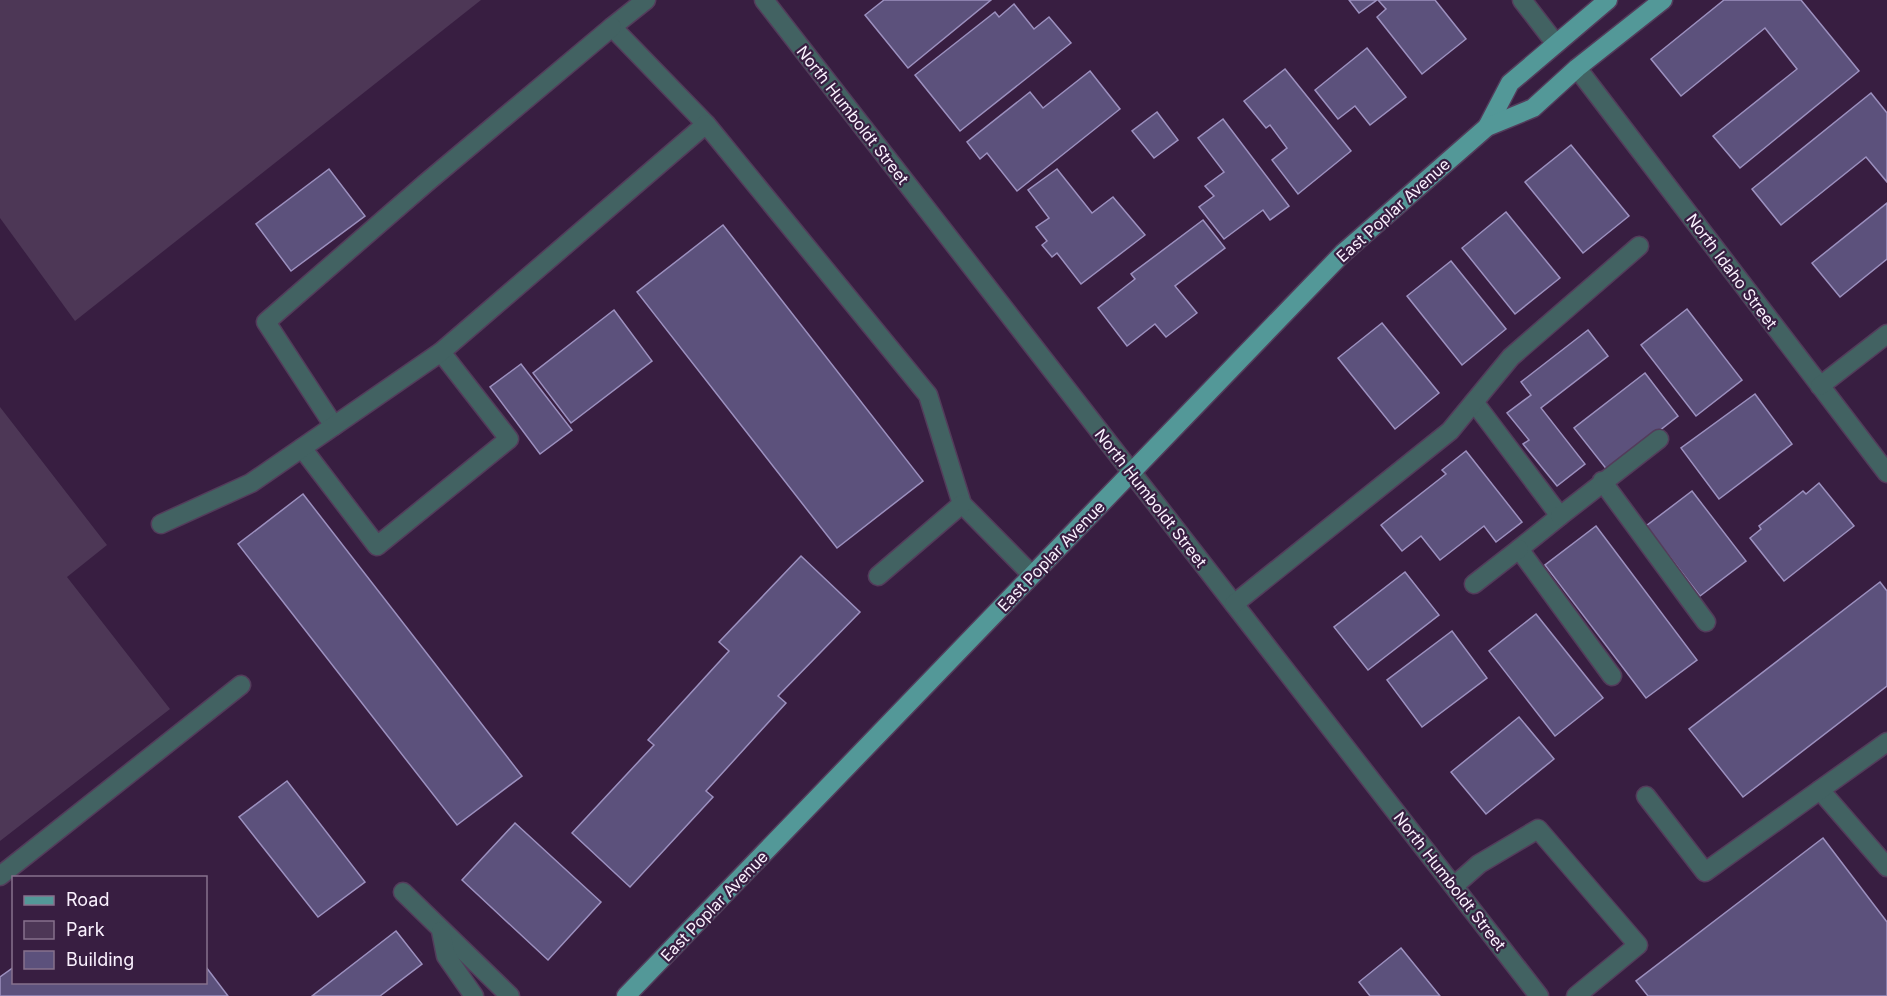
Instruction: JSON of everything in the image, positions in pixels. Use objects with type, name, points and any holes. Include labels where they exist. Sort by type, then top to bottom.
[{"type":"main road","name":"East Poplar Avenue","points":[[1487,127],[1510,83],[1608,0]]},
{"type":"main road","name":"East Poplar Avenue","points":[[626,996],[1343,253],[1487,127],[1533,108],[1578,68],[1663,0]]},
{"type":"street","points":[[334,426],[266,322],[426,183],[646,0]]},
{"type":"street","name":"North Humboldt Street","points":[[764,0],[1539,996]]},
{"type":"street","points":[[1522,0],[1556,44]]},
{"type":"street","points":[[612,27],[706,124],[928,395],[962,504],[1032,575]]},
{"type":"street","name":"North Idaho Street","points":[[1578,68],[1887,473]]},
{"type":"street","points":[[161,524],[251,483],[441,352],[706,124]]},
{"type":"street","points":[[1234,604],[1450,431],[1511,357],[1639,246]]},
{"type":"street","points":[[1820,386],[1887,334]]},
{"type":"street","points":[[302,448],[377,546],[509,440],[441,352]]},
{"type":"street","points":[[1474,402],[1560,516]]},
{"type":"street","points":[[1474,584],[1602,481],[1659,439]]},
{"type":"street","points":[[1602,481],[1706,622]]},
{"type":"street","points":[[878,576],[962,504]]},
{"type":"street","points":[[1519,549],[1612,676]]},
{"type":"street","points":[[0,876],[241,685]]},
{"type":"street","points":[[1646,796],[1705,872],[1887,742]]},
{"type":"street","points":[[1820,790],[1887,867]]},
{"type":"street","points":[[1454,886],[1479,864],[1538,829],[1638,945],[1576,996]]},
{"type":"street","points":[[403,892],[510,996]]},
{"type":"street","points":[[441,931],[446,956],[474,996]]},
{"type":"green space","points":[[0,0],[481,0],[75,321],[0,218]]},
{"type":"green space","points":[[0,407],[107,545],[67,577],[170,709],[0,841]]},
{"type":"building","points":[[884,0],[991,0],[908,68],[865,15]]},
{"type":"building","points":[[1349,0],[1377,0],[1359,13]]},
{"type":"building","points":[[1378,0],[1435,0],[1466,39],[1422,74],[1377,17],[1386,9]]},
{"type":"building","points":[[1724,0],[1801,0],[1859,71],[1740,168],[1713,136],[1797,69],[1765,28],[1681,96],[1651,59]]},
{"type":"building","points":[[1014,4],[1034,29],[1049,17],[1071,43],[960,131],[915,75],[995,12],[999,17]]},
{"type":"building","points":[[1367,48],[1406,97],[1370,125],[1355,106],[1338,119],[1315,90]]},
{"type":"building","points":[[1285,69],[1351,151],[1298,194],[1272,160],[1287,148],[1270,125],[1266,128],[1244,101]]},
{"type":"building","points":[[1090,71],[1120,109],[1017,191],[987,153],[980,159],[967,142],[1030,92],[1043,108]]},
{"type":"building","points":[[1871,93],[1887,113],[1887,182],[1866,157],[1781,225],[1752,189]]},
{"type":"building","points":[[1157,112],[1178,140],[1154,158],[1132,131]]},
{"type":"building","points":[[1223,119],[1289,206],[1270,220],[1263,210],[1224,239],[1199,207],[1214,196],[1205,186],[1224,172],[1198,138]]},
{"type":"building","points":[[1571,145],[1629,216],[1583,253],[1525,182]]},
{"type":"building","points":[[329,169],[365,216],[291,271],[256,224]]},
{"type":"building","points":[[1057,169],[1092,213],[1113,197],[1145,235],[1081,284],[1057,253],[1052,257],[1042,245],[1047,241],[1036,227],[1049,218],[1028,190]]},
{"type":"building","points":[[1887,203],[1887,259],[1840,297],[1812,263]]},
{"type":"building","points":[[1506,212],[1560,278],[1515,314],[1462,248]]},
{"type":"building","points":[[1203,220],[1225,248],[1175,286],[1197,313],[1166,337],[1155,324],[1127,346],[1098,308],[1135,279],[1131,274]]},
{"type":"building","points":[[723,225],[923,481],[837,548],[637,292]]},
{"type":"building","points":[[1451,261],[1506,329],[1462,365],[1407,296]]},
{"type":"building","points":[[1687,309],[1742,380],[1696,416],[1641,345]]},
{"type":"building","points":[[614,310],[652,361],[571,423],[533,373]]},
{"type":"building","points":[[1382,323],[1439,393],[1395,429],[1338,358]]},
{"type":"building","points":[[1588,330],[1608,356],[1541,408],[1585,464],[1557,486],[1523,444],[1529,440],[1507,413],[1531,395],[1521,382]]},
{"type":"building","points":[[521,364],[572,430],[540,454],[490,387]]},
{"type":"building","points":[[1645,373],[1678,416],[1608,471],[1574,428]]},
{"type":"building","points":[[1755,394],[1792,444],[1719,499],[1681,448]]},
{"type":"building","points":[[1466,451],[1522,522],[1496,542],[1484,526],[1440,560],[1421,536],[1402,551],[1381,525],[1446,474],[1442,470]]},
{"type":"building","points":[[1819,483],[1854,526],[1784,581],[1750,538],[1761,529],[1759,526],[1803,491],[1806,494]]},
{"type":"building","points":[[1692,491],[1746,561],[1700,596],[1646,526]]},
{"type":"building","points":[[303,494],[522,776],[457,825],[238,544]]},
{"type":"building","points":[[1596,526],[1697,660],[1646,698],[1545,565]]},
{"type":"building","points":[[801,556],[860,612],[778,696],[786,703],[706,791],[713,797],[630,887],[572,833],[654,745],[648,740],[729,651],[719,642]]},
{"type":"building","points":[[1405,572],[1439,615],[1368,670],[1334,627]]},
{"type":"building","points":[[1880,582],[1887,591],[1887,686],[1743,797],[1689,729]]},
{"type":"building","points":[[1536,614],[1603,698],[1555,736],[1489,651]]},
{"type":"building","points":[[1452,631],[1487,678],[1422,727],[1387,680]]},
{"type":"building","points":[[1519,717],[1554,759],[1486,814],[1451,772]]},
{"type":"building","points":[[287,781],[365,882],[318,917],[239,817]]},
{"type":"building","points":[[515,823],[601,902],[548,960],[462,880]]},
{"type":"building","points":[[1823,838],[1887,922],[1887,996],[1648,996],[1636,981]]},
{"type":"building","points":[[396,931],[422,964],[380,996],[312,996]]},
{"type":"building","points":[[1401,948],[1440,996],[1370,996],[1359,982]]},
{"type":"building","points":[[12,968],[12,984],[207,984],[207,968],[228,996],[0,996],[0,977]]}]
